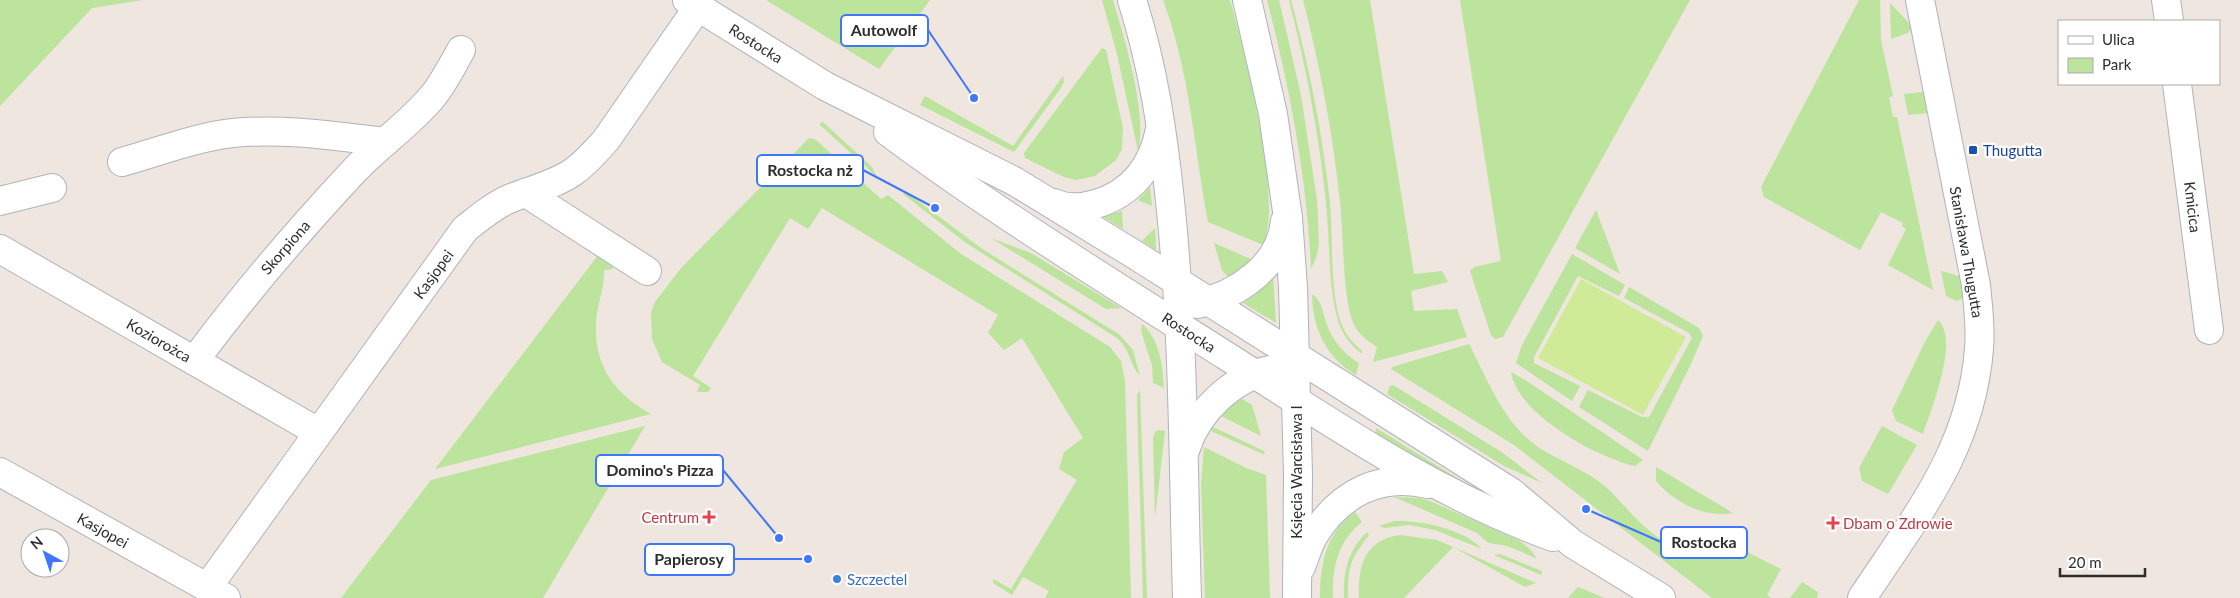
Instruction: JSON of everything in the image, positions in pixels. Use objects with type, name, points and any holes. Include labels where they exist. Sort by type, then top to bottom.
[{"type":"street","points":[[1132,0],[1147,53],[1161,120],[1179,305],[1183,364],[1183,465],[1187,598]]},
{"type":"street","points":[[1179,305],[1209,302],[1236,290],[1249,281],[1264,265],[1278,245],[1285,228],[1287,207],[1273,114],[1248,0]]},
{"type":"street","name":"Stanisława Thugutta","points":[[1862,598],[1935,487],[1951,457],[1971,402],[1979,349],[1980,320],[1976,285],[1920,0]]},
{"type":"street","points":[[2166,0],[2169,20]]},
{"type":"street","name":"Rostocka","points":[[692,4],[825,86],[985,201],[1133,296],[1179,305]]},
{"type":"street","name":"Kasjopei","points":[[0,472],[216,593],[318,432],[465,229],[507,200],[559,180],[573,172],[591,157],[606,140],[692,4]]},
{"type":"street","name":"Skorpiona","points":[[195,360],[282,249],[355,170],[433,95],[460,50]]},
{"type":"street","name":"Kmicica","points":[[2177,85],[2209,330]]},
{"type":"street","name":"Rostocka","points":[[825,86],[989,167],[1045,199],[1058,205],[1073,207],[1089,206],[1103,202],[1130,187],[1147,166],[1155,151],[1161,120]]},
{"type":"street","points":[[122,162],[232,133],[318,133],[385,142]]},
{"type":"street","points":[[0,201],[52,188]]},
{"type":"street","points":[[526,193],[647,271]]},
{"type":"street","name":"Rostocka","points":[[1045,199],[1179,305],[1255,375],[1295,401],[1439,486],[1494,513],[1573,544]]},
{"type":"street","name":"Księcia Warcisława I","points":[[1287,207],[1293,287],[1298,474],[1296,588]]},
{"type":"street","name":"Koziorożca","points":[[0,249],[318,432]]},
{"type":"street","name":"Rostocka","points":[[1209,302],[1295,362],[1325,375],[1511,492],[1573,544],[1662,598]]},
{"type":"street","points":[[1183,465],[1192,432],[1202,415],[1228,391],[1255,375],[1295,362]]},
{"type":"street","name":"Księcia Warcisława I","points":[[1296,588],[1313,537],[1337,506],[1352,495],[1389,480],[1409,480],[1439,486]]},
{"type":"green space","points":[[0,0],[143,0],[92,8],[0,106]]},
{"type":"green space","points":[[766,0],[930,0],[879,69]]},
{"type":"green space","points":[[1102,0],[1113,0],[1128,55],[1140,117],[1138,151],[1117,54]]},
{"type":"green space","points":[[1163,0],[1230,0],[1252,88],[1265,161],[1269,195],[1268,224],[1263,245],[1208,222],[1185,82],[1172,27]]},
{"type":"green space","points":[[1267,0],[1279,0],[1301,95],[1317,200],[1319,245],[1311,269],[1306,201],[1296,133],[1283,66]]},
{"type":"green space","points":[[1289,0],[1291,0],[1304,50],[1323,152],[1330,203],[1336,304],[1345,332],[1362,351],[1362,354],[1349,342],[1343,333],[1334,304],[1320,152],[1301,50]]},
{"type":"green space","points":[[1303,0],[1370,0],[1414,274],[1442,271],[1448,282],[1411,291],[1414,311],[1457,309],[1467,337],[1373,362],[1377,347],[1362,336],[1352,320],[1346,293],[1340,202],[1330,126]]},
{"type":"green space","points":[[1460,0],[1690,0],[1503,337],[1495,339],[1491,335],[1470,271],[1474,267],[1501,261]]},
{"type":"green space","points":[[1859,0],[1880,0],[1881,40],[1893,96],[1889,97],[1893,117],[1897,117],[1933,290],[1888,265],[1906,229],[1902,226],[1903,223],[1881,212],[1860,250],[1764,197],[1761,187]]},
{"type":"green space","points":[[1890,3],[1909,23],[1911,29],[1908,33],[1891,39]]},
{"type":"green space","points":[[1102,48],[1106,50],[1123,128],[1122,149],[1116,160],[1095,176],[1076,180],[1064,177],[1025,158],[1024,153]]},
{"type":"green space","points":[[1063,76],[1064,82],[1061,88],[1014,152],[920,105],[925,96],[1013,146]]},
{"type":"green space","points":[[1924,92],[1928,113],[1908,115],[1904,94]]},
{"type":"green space","points":[[823,122],[872,167],[877,177],[819,124]]},
{"type":"green space","points":[[809,138],[816,140],[881,199],[888,195],[961,254],[1110,347],[1121,361],[1125,381],[1131,598],[1045,598],[1049,591],[1023,577],[1012,595],[993,583],[993,579],[1011,589],[1077,480],[1059,469],[1064,452],[1083,438],[1022,338],[1004,350],[988,333],[998,315],[822,208],[808,229],[790,218],[693,376],[711,388],[708,392],[697,392],[700,385],[662,362],[652,339],[651,312],[655,302],[681,268]]},
{"type":"green space","points":[[1150,187],[1152,206],[1138,200]]},
{"type":"green space","points":[[906,192],[981,248],[1120,335],[1133,350],[1140,376],[1122,343],[1117,338],[966,243],[903,194]]},
{"type":"green space","points":[[1596,210],[1620,274],[1575,248]]},
{"type":"green space","points":[[1122,211],[1123,229],[1103,217]]},
{"type":"green space","points":[[1155,228],[1156,250],[1142,241]]},
{"type":"green space","points":[[991,238],[1031,253],[1121,308],[1106,309]]},
{"type":"green space","points":[[1214,243],[1253,260],[1231,277],[1227,276],[1222,270]]},
{"type":"green space","points":[[599,254],[610,262],[613,269],[604,270],[596,317],[596,339],[603,366],[617,388],[638,406],[651,414],[435,469]]},
{"type":"green space","points":[[1572,254],[1625,285],[1619,296],[1578,276],[1534,357],[1534,363],[1580,386],[1572,401],[1516,363],[1522,345]]},
{"type":"green space","points":[[1941,271],[1963,277],[1962,299],[1956,301],[1946,296]]},
{"type":"green space","points":[[1273,276],[1276,323],[1243,303],[1256,294]]},
{"type":"green space","points":[[1581,279],[1686,337],[1643,415],[1538,358]]},
{"type":"green space","points":[[1629,287],[1699,328],[1703,336],[1648,451],[1579,407],[1588,390],[1642,417],[1649,417],[1692,338],[1689,333],[1624,298]]},
{"type":"green space","points":[[1312,294],[1320,304],[1329,331],[1336,342],[1349,356],[1359,363],[1356,375],[1336,360],[1323,340],[1315,318]]},
{"type":"green space","points":[[1938,320],[1944,329],[1946,343],[1945,358],[1942,376],[1923,434],[1896,421],[1892,410],[1926,340]]},
{"type":"green space","points":[[1142,324],[1157,345],[1163,371],[1164,388],[1153,383],[1152,365],[1141,331]]},
{"type":"green space","points":[[1469,344],[1507,415],[1528,439],[1541,449],[1598,481],[1650,531],[1688,556],[1695,559],[1706,541],[1741,549],[1781,569],[1767,595],[1771,598],[1712,598],[1514,445],[1391,369],[1392,367]]},
{"type":"green space","points":[[1511,372],[1643,460],[1635,466],[1619,461],[1581,444],[1561,432],[1528,403],[1517,388]]},
{"type":"green space","points":[[1393,385],[1503,453],[1542,483],[1504,466],[1387,394],[1390,386]]},
{"type":"green space","points":[[1140,390],[1147,598],[1143,598],[1137,402],[1137,395]]},
{"type":"green space","points":[[1242,399],[1252,405],[1261,436],[1221,416],[1233,403]]},
{"type":"green space","points":[[645,426],[543,598],[341,598],[431,480]]},
{"type":"green space","points":[[1882,426],[1917,445],[1888,494],[1862,481],[1859,468]]},
{"type":"green space","points":[[1213,427],[1264,451],[1265,455],[1211,431]]},
{"type":"green space","points":[[1376,428],[1501,505],[1477,495],[1375,434]]},
{"type":"green space","points":[[1158,430],[1165,431],[1155,518],[1153,438]]},
{"type":"green space","points":[[1204,447],[1246,468],[1266,475],[1270,598],[1205,598],[1201,483]]},
{"type":"green space","points":[[1656,467],[1733,513],[1722,514],[1701,511],[1681,502],[1656,481]]},
{"type":"green space","points":[[1394,497],[1420,498],[1430,501],[1520,541],[1530,549],[1537,559],[1510,547],[1488,542],[1477,533]]},
{"type":"green space","points":[[1355,512],[1362,522],[1347,538],[1338,556],[1335,566],[1333,598],[1320,598],[1323,562],[1331,539],[1345,520]]},
{"type":"green space","points":[[1395,521],[1418,522],[1442,527],[1464,536],[1482,549],[1435,530],[1409,525],[1384,528],[1379,526]]},
{"type":"green space","points":[[1367,532],[1369,535],[1351,564],[1348,598],[1344,598],[1348,562],[1355,547]]},
{"type":"green space","points":[[1400,535],[1437,540],[1536,583],[1525,587],[1453,547],[1404,598],[1359,598],[1360,575],[1366,556],[1378,542]]},
{"type":"green space","points":[[1500,554],[1542,571],[1541,575],[1494,555]]},
{"type":"green space","points":[[1802,582],[1818,592],[1817,598],[1790,598]]},
{"type":"green space","points":[[1578,587],[1605,598],[1568,598]]},
{"type":"place","name":"Autowolf","points":[[974,98]]},
{"type":"place","name":"Thugutta","points":[[1973,150]]},
{"type":"place","name":"Rostocka nż","points":[[935,208]]},
{"type":"place","name":"Rostocka","points":[[1586,509]]},
{"type":"place","name":"Centrum","points":[[709,517]]},
{"type":"place","name":"Dbam o Zdrowie","points":[[1833,523]]},
{"type":"place","name":"Domino's Pizza","points":[[779,538]]},
{"type":"place","name":"Papierosy","points":[[808,559]]},
{"type":"place","name":"Szczectel","points":[[837,579]]}]
